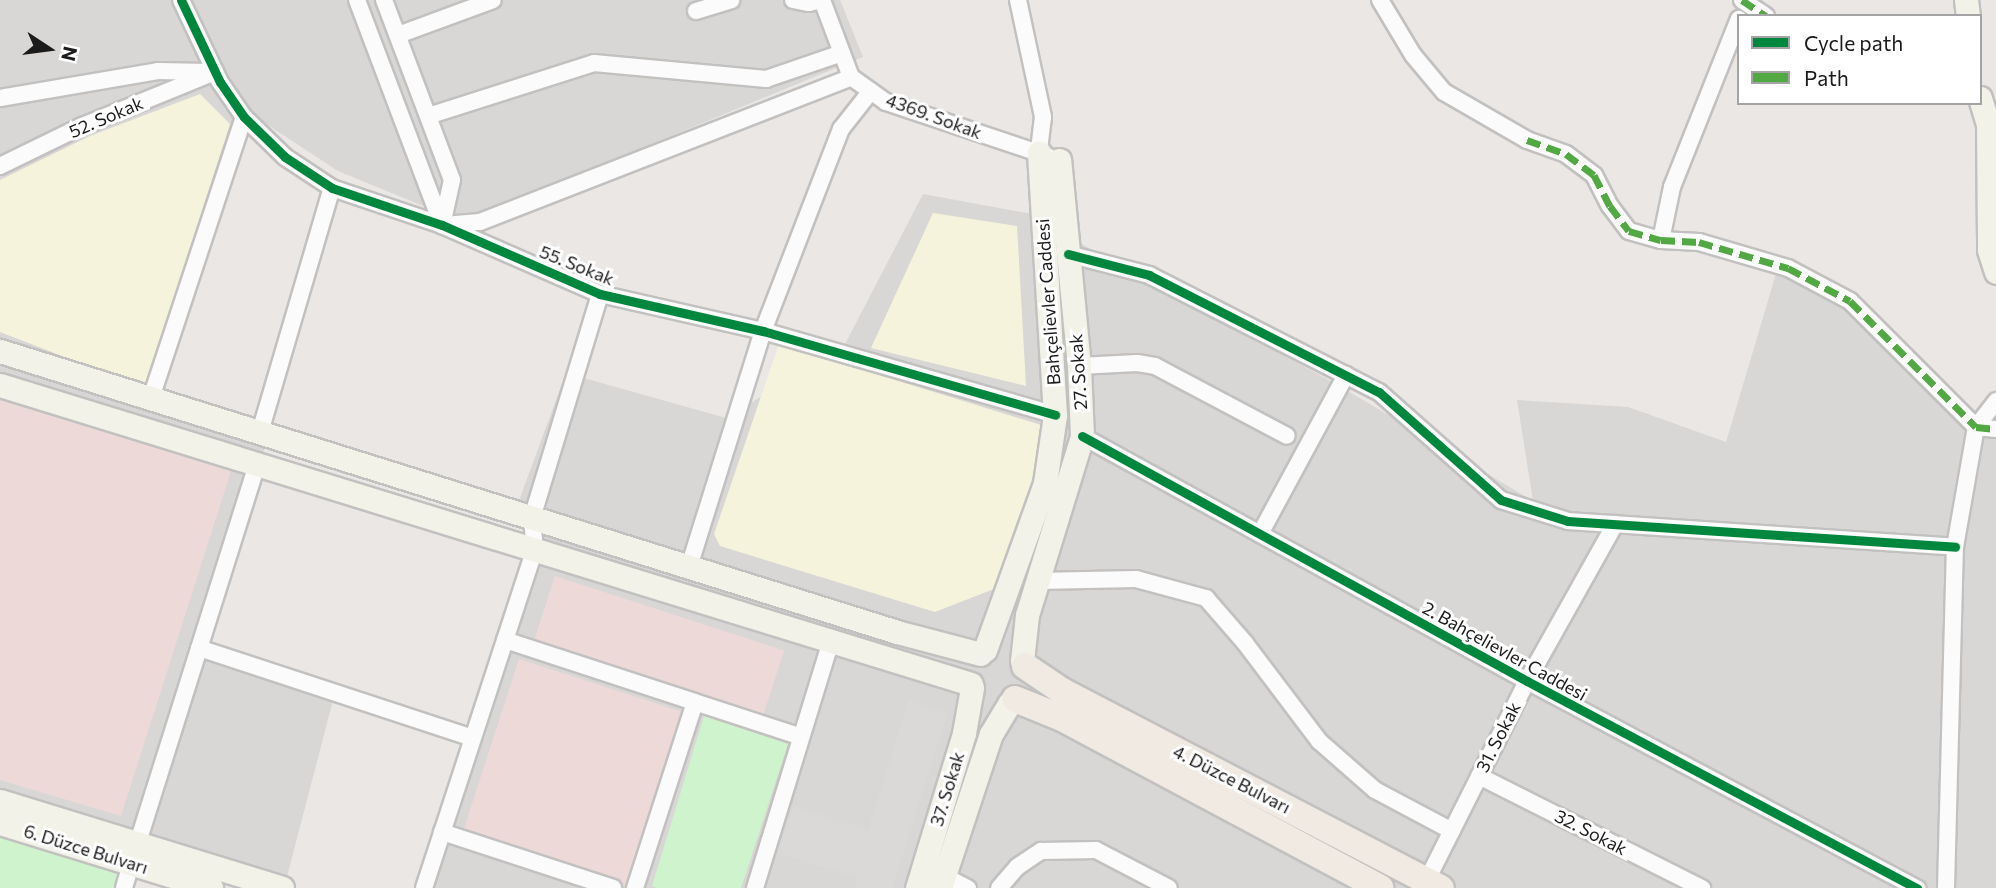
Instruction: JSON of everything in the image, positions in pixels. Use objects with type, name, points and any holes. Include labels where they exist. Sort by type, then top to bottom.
[{"type":"main road","points":[[1982,102],[1992,125],[1989,250],[1996,272]]},
{"type":"main road","name":"27. Sokak","points":[[1023,664],[1027,615],[1082,436],[1079,366],[1068,254],[1049,156]]},
{"type":"main road","name":"Bahçelievler Caddesi","points":[[982,652],[1045,483],[1055,415],[1049,156]]},
{"type":"main road","points":[[0,351],[897,632],[982,652],[993,648],[1009,650],[1023,664],[1025,684],[991,734],[942,882]]},
{"type":"main road","points":[[0,385],[971,686]]},
{"type":"main road","points":[[982,652],[970,671],[971,686],[977,696],[993,704],[1012,700]]},
{"type":"main road","name":"4. Düzce Bulvarı","points":[[1023,664],[1062,691],[1434,884]]},
{"type":"main road","name":"37. Sokak","points":[[917,888],[964,733],[971,686]]},
{"type":"main road","name":"4. Düzce Bulvarı","points":[[1012,700],[1062,718],[1380,888]]},
{"type":"main road","points":[[948,785],[972,792]]},
{"type":"main road","points":[[0,801],[134,853]]},
{"type":"main road","name":"6. Düzce Bulvarı","points":[[0,823],[282,888]]},
{"type":"main road","name":"6. Düzce Bulvarı","points":[[134,853],[211,888]]},
{"type":"street","name":"55. Sokak","points":[[181,0],[215,72],[244,117],[285,157],[332,188],[442,225],[600,294],[762,331],[1055,415]]},
{"type":"street","points":[[357,0],[442,225]]},
{"type":"street","points":[[384,0],[452,180],[442,225]]},
{"type":"street","points":[[398,35],[493,0]]},
{"type":"street","points":[[696,11],[731,0]]},
{"type":"street","points":[[442,225],[480,222],[851,77],[822,0],[809,3],[793,0]]},
{"type":"street","points":[[1018,0],[1049,156]]},
{"type":"street","points":[[1380,0],[1413,55],[1444,92],[1527,139],[1566,154],[1594,175],[1610,206],[1629,231],[1661,240],[1699,242],[1788,268],[1850,301],[1976,426],[1996,429]]},
{"type":"street","points":[[1742,9],[1759,14]]},
{"type":"street","points":[[1661,240],[1672,187],[1737,22]]},
{"type":"street","points":[[428,116],[594,63],[766,79],[842,53]]},
{"type":"street","points":[[0,98],[158,71],[215,72]]},
{"type":"street","name":"52. Sokak","points":[[0,166],[80,127],[215,72]]},
{"type":"street","name":"4369. Sokak","points":[[851,77],[886,102],[1049,156]]},
{"type":"street","points":[[689,567],[762,331],[841,129],[871,91]]},
{"type":"street","points":[[151,398],[244,117]]},
{"type":"street","points":[[260,432],[332,188]]},
{"type":"street","points":[[1068,254],[1149,275],[1379,392],[1501,500],[1567,520],[1955,547]]},
{"type":"street","points":[[424,888],[535,549],[532,518],[600,294]]},
{"type":"street","points":[[1079,366],[1137,363],[1155,366],[1287,436]]},
{"type":"street","points":[[1260,534],[1346,375]]},
{"type":"street","points":[[1946,888],[1955,547],[1976,426],[1996,401]]},
{"type":"street","name":"2. Bahçelievler Caddesi","points":[[1082,436],[1527,681],[1917,888]]},
{"type":"street","points":[[124,888],[257,464]]},
{"type":"street","name":"31. Sokak","points":[[1434,884],[1452,831],[1479,776],[1527,681],[1615,524]]},
{"type":"street","points":[[1037,581],[1136,579],[1206,598],[1245,643],[1319,741],[1375,790],[1452,831]]},
{"type":"street","points":[[505,640],[801,737]]},
{"type":"street","points":[[755,888],[831,641]]},
{"type":"street","points":[[199,648],[472,738]]},
{"type":"street","points":[[635,888],[695,702]]},
{"type":"street","name":"32. Sokak","points":[[1479,776],[1702,888]]},
{"type":"street","points":[[442,832],[613,888]]},
{"type":"street","points":[[999,888],[1017,867],[1041,851],[1096,850],[1169,888]]},
{"type":"street","points":[[942,882],[968,888]]},
{"type":"shaded area","points":[[0,0],[840,0],[863,57],[462,222],[338,171],[248,112],[158,405],[268,437],[205,641],[337,685],[284,888],[0,811]]},
{"type":"shaded area","points":[[200,94],[230,124],[145,388],[0,332],[0,180],[90,136]]},
{"type":"shaded area","points":[[923,194],[1043,216],[1080,243],[1336,384],[1533,501],[1517,400],[1628,407],[1726,442],[1781,257],[1992,425],[1996,421],[1996,888],[423,888],[545,526],[514,514],[566,373],[726,418],[844,346]]},
{"type":"shaded area","points":[[933,213],[1017,226],[1026,386],[871,348]]},
{"type":"shaded area","points":[[779,344],[1044,426],[1043,442],[1004,585],[935,612],[720,546],[714,534]]},
{"type":"shaded area","points":[[0,400],[231,471],[121,816],[0,780]]},
{"type":"shaded area","points":[[555,576],[784,650],[764,714],[534,640]]},
{"type":"shaded area","points":[[519,659],[685,713],[629,888],[462,834]]},
{"type":"shaded area","points":[[909,700],[948,713],[892,888],[855,888],[858,878],[779,853],[794,806],[868,830]]},
{"type":"green space","points":[[704,716],[788,744],[741,888],[658,888],[652,886]]},
{"type":"green space","points":[[0,837],[119,869],[113,888],[0,888]]},
{"type":"marked path","points":[[1742,0],[1763,14]]},
{"type":"marked path","points":[[1527,140],[1566,154],[1594,175],[1610,206],[1629,231],[1661,240],[1699,242],[1788,268],[1850,301],[1976,427],[1996,429]]},
{"type":"cycle path","points":[[181,0],[220,82],[244,117],[285,157],[332,188],[442,225],[600,294],[763,331],[1055,415]]},
{"type":"cycle path","points":[[1068,254],[1149,275],[1379,392],[1501,500],[1568,521],[1955,547]]},
{"type":"cycle path","points":[[1082,436],[1527,681],[1917,888]]}]
